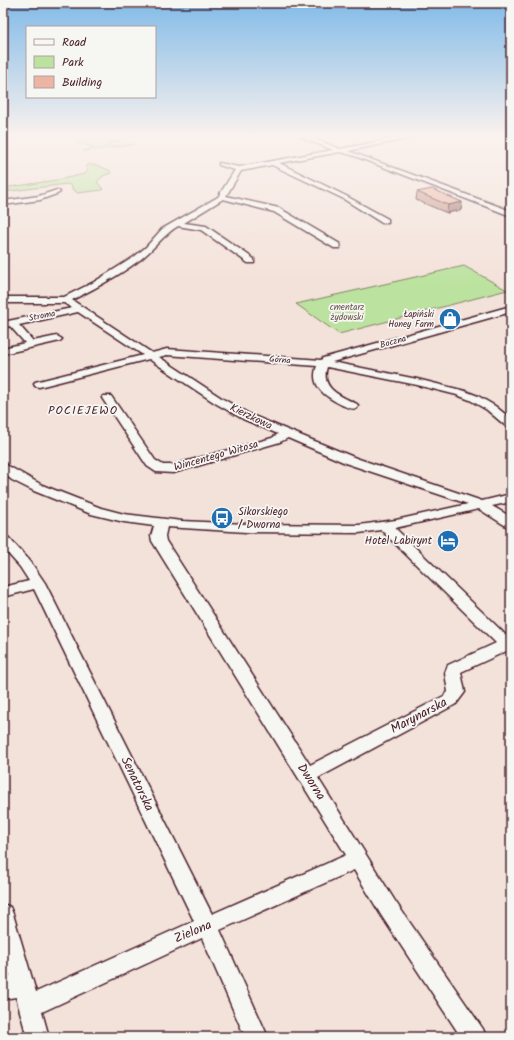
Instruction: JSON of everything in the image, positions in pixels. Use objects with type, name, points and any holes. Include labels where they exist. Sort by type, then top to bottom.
[{"type":"street","points":[[3,300],[66,300],[98,284],[145,252],[159,235],[222,197],[229,186]]},
{"type":"street","points":[[319,186],[385,221]]},
{"type":"street","points":[[437,186],[511,214]]},
{"type":"street","points":[[3,203],[40,198],[57,192]]},
{"type":"street","points":[[222,197],[276,210],[337,246]]},
{"type":"street","points":[[498,209],[511,206]]},
{"type":"street","points":[[178,224],[203,228],[251,261]]},
{"type":"street","name":"Kierzkowa","points":[[66,300],[237,411],[352,461],[440,488],[481,505],[511,524]]},
{"type":"street","name":"Stroma","points":[[8,324],[39,316],[81,309]]},
{"type":"street","name":"Boczna","points":[[323,363],[333,357],[511,309]]},
{"type":"street","points":[[8,324],[31,344]]},
{"type":"street","points":[[3,351],[57,339]]},
{"type":"street","name":"Górna","points":[[39,384],[151,356],[174,352],[323,363],[451,389],[484,403],[496,411],[511,425]]},
{"type":"street","points":[[323,363],[320,379],[321,386],[330,394],[353,406]]},
{"type":"street","name":"Wincentego Witosa","points":[[107,398],[152,463],[160,469],[173,469],[276,440],[287,434]]},
{"type":"street","points":[[3,466],[28,484],[67,501],[124,518],[161,524],[246,528],[337,529],[385,526],[511,498]]},
{"type":"street","name":"Dworna","points":[[161,524],[158,536],[159,541],[419,956],[476,1037]]},
{"type":"street","name":"Marynarska","points":[[306,775],[450,700],[455,696],[457,689],[453,676],[454,669],[509,644],[385,526]]},
{"type":"street","name":"Senatorska","points":[[3,540],[25,564],[38,584],[207,926],[257,1037]]},
{"type":"street","points":[[3,592],[38,584]]},
{"type":"street","name":"Zielona","points":[[29,1008],[114,967],[358,859]]},
{"type":"street","points":[[3,914],[13,987],[29,1008],[38,1037]]},
{"type":"green space","points":[[20,186],[55,186],[3,192],[3,188]]},
{"type":"green space","points":[[71,186],[100,186],[103,189],[78,193],[72,189]]},
{"type":"green space","name":"cmentarz żydowski","points":[[464,266],[507,290],[339,334],[296,304]]},
{"type":"building","points":[[432,189],[462,202],[448,205],[417,192]]},
{"type":"place","name":"Łapiński Honey Farm","points":[[450,319]]},
{"type":"place","name":"Sikorskiego / Dworna","points":[[222,518]]},
{"type":"place","name":"Hotel Labirynt","points":[[448,541]]},
{"type":"district","name":"POCIEJEWO","points":[[83,410]]}]
